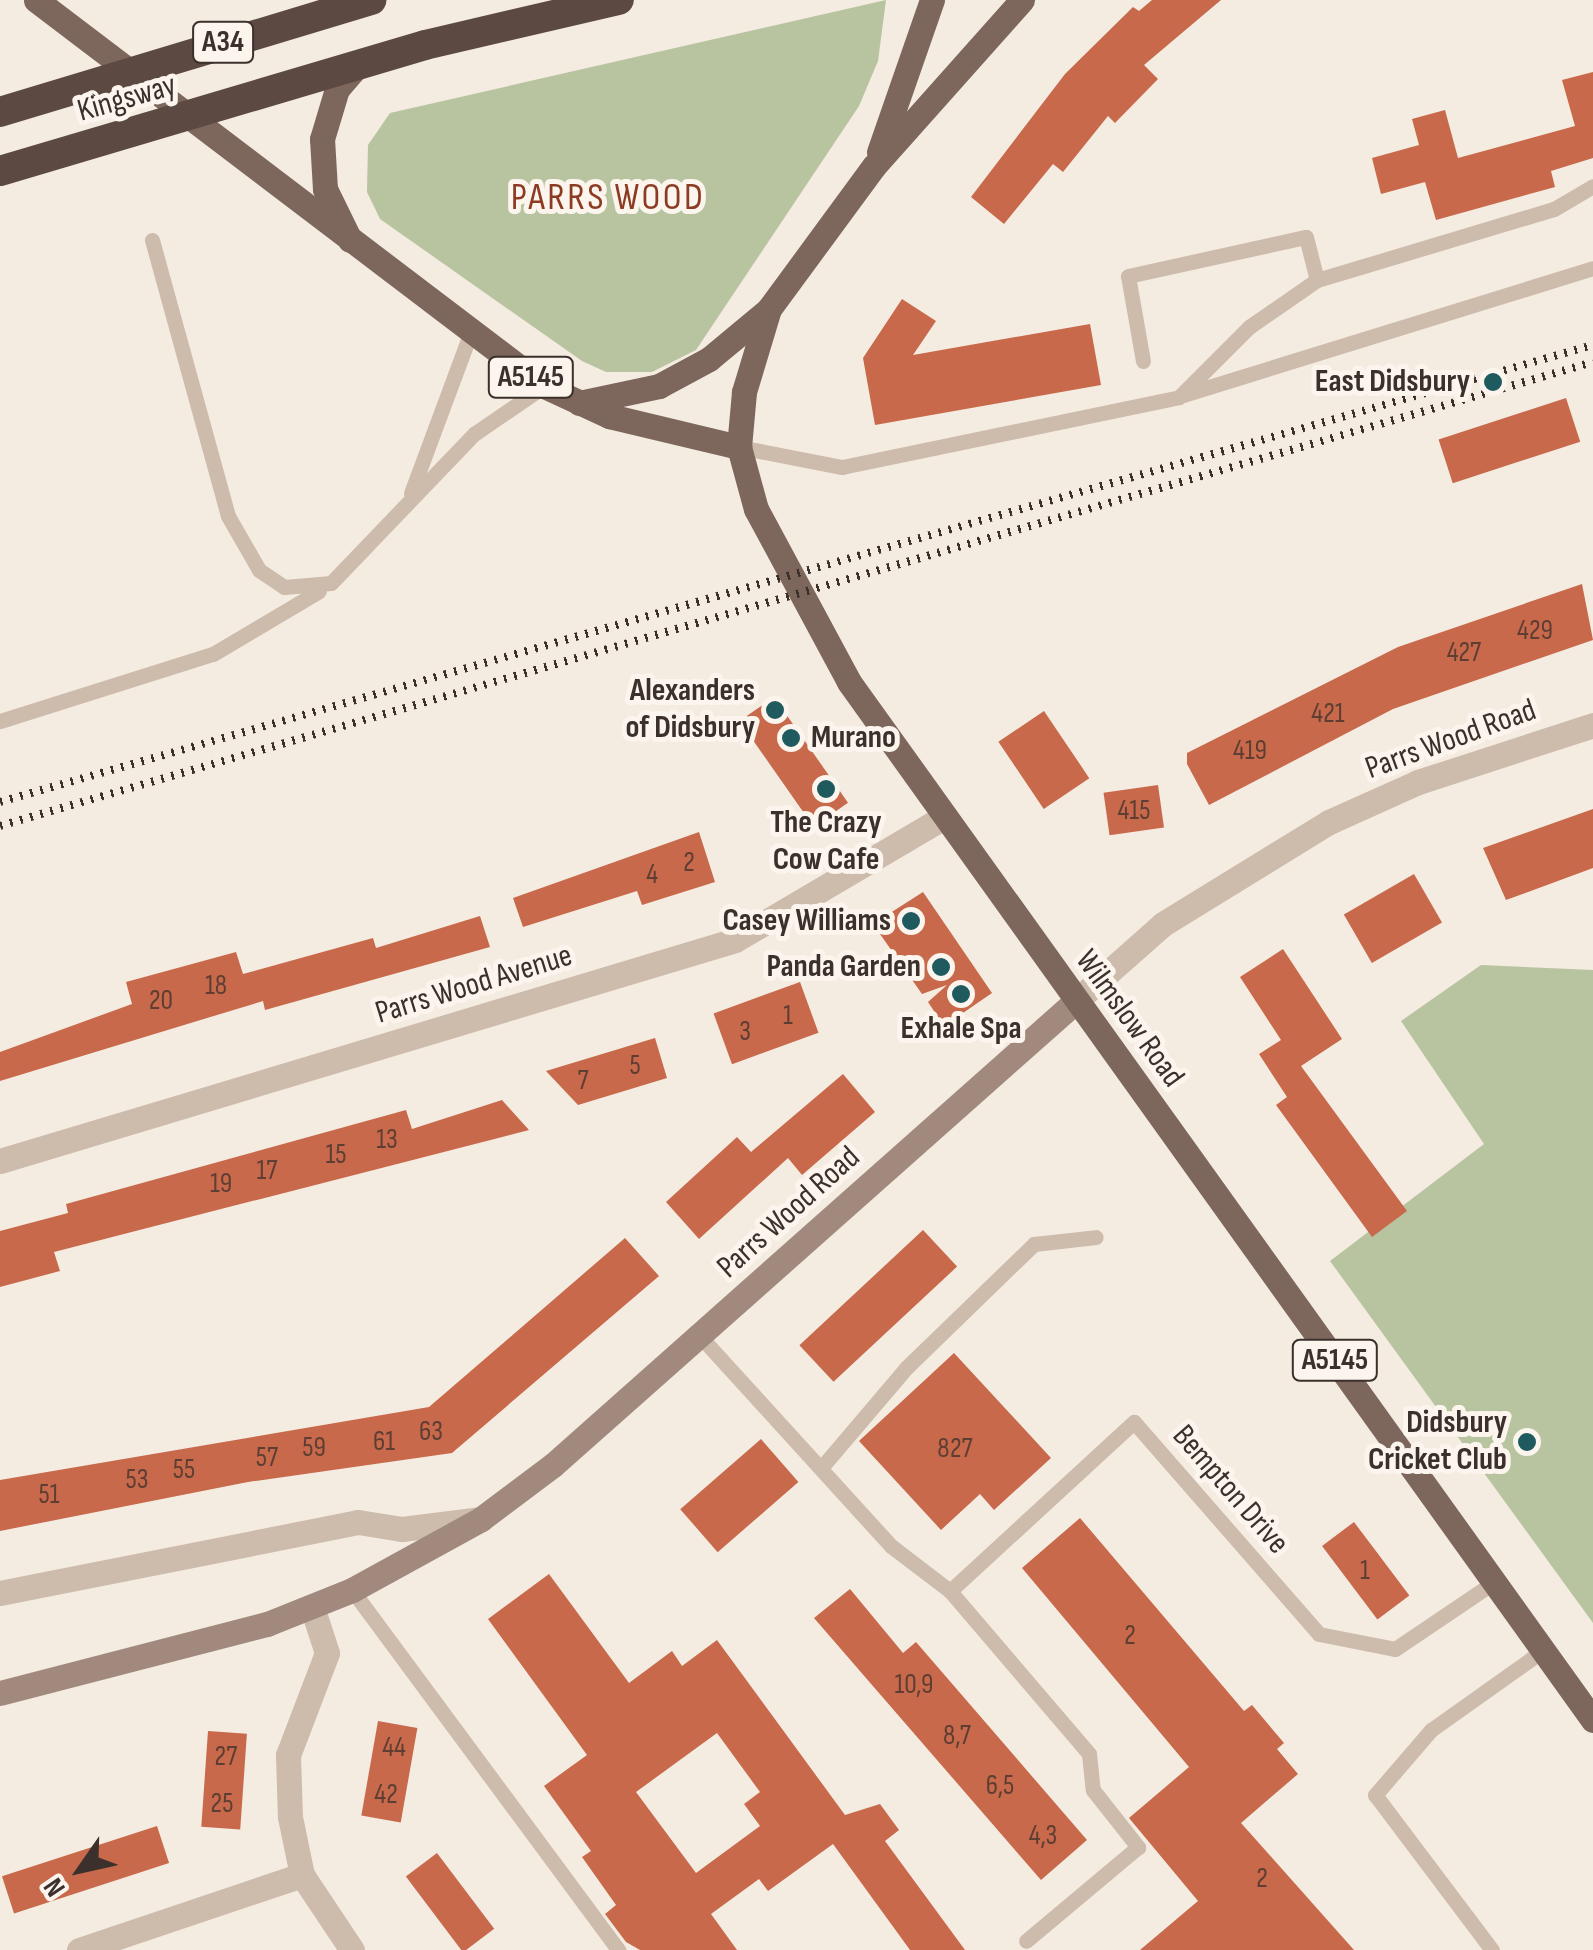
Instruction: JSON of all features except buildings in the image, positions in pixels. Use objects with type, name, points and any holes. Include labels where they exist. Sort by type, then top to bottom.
[{"type":"highway","name":"Kingsway","points":[[0,112],[324,7],[371,0]]},
{"type":"highway","name":"Kingsway","points":[[0,171],[357,66],[619,0]]},
{"type":"main road","name":"A5145","points":[[36,0],[470,334],[544,386],[574,403],[739,448]]},
{"type":"main road","name":"Wilmslow Road","points":[[874,166],[932,0]]},
{"type":"main road","name":"Wilmslow Road","points":[[574,403],[659,386],[708,360],[769,309],[874,166],[1022,0]]},
{"type":"main road","name":"A5145","points":[[353,244],[325,189],[322,138],[338,89],[357,66]]},
{"type":"main road","name":"Wilmslow Road","points":[[769,309],[744,392],[739,448],[788,573],[849,682],[1593,1720]]},
{"type":"street","name":"Parrs Wood Road","points":[[0,1694],[220,1641],[352,1590],[481,1519],[699,1335],[1163,924],[1329,822],[1418,782],[1593,725]]},
{"type":"street","name":"Parrs Wood Avenue","points":[[0,1161],[734,940],[944,817]]},
{"type":"street","points":[[0,1593],[358,1522],[402,1529],[481,1519]]},
{"type":"street","points":[[312,1607],[327,1653],[288,1755],[302,1875],[352,1950]]},
{"type":"street","points":[[79,1950],[302,1875]]},
{"type":"lane","points":[[1179,396],[1248,327],[1317,280],[1554,209],[1593,186]]},
{"type":"lane","points":[[1143,361],[1128,276],[1306,237],[1317,280]]},
{"type":"lane","points":[[152,240],[228,516],[244,550],[284,588],[331,583]]},
{"type":"lane","points":[[739,448],[842,467],[1179,396],[1593,268]]},
{"type":"lane","points":[[412,493],[470,334]]},
{"type":"lane","points":[[0,721],[213,654],[331,583],[412,493],[495,416],[544,386]]},
{"type":"lane","points":[[821,1468],[907,1368],[1034,1244],[1096,1238]]},
{"type":"lane","points":[[699,1335],[891,1546],[950,1591],[1088,1754],[1094,1790],[1138,1847],[1026,1941]]},
{"type":"lane","name":"Bempton Drive","points":[[950,1591],[1134,1422],[1319,1634],[1395,1650],[1494,1583]]},
{"type":"lane","points":[[352,1590],[618,1950]]},
{"type":"lane","points":[[1492,1950],[1375,1795],[1430,1730],[1542,1651]]},
{"type":"green space","points":[[886,0],[878,61],[859,106],[696,350],[652,372],[606,372],[582,361],[380,219],[367,192],[368,145],[390,113]]},
{"type":"green space","name":"Didsbury Cricket Club","points":[[1481,965],[1593,970],[1593,1623],[1330,1261],[1484,1144],[1401,1021]]},
{"type":"railway","points":[[0,802],[1593,345]]},
{"type":"railway","points":[[0,826],[1593,362]]},
{"type":"place","name":"East Didsbury","points":[[1493,382]]},
{"type":"place","name":"Alexanders of Didsbury","points":[[775,710]]},
{"type":"place","name":"Murano","points":[[791,738]]},
{"type":"place","name":"The Crazy Cow Cafe","points":[[826,789]]},
{"type":"place","name":"Casey Williams","points":[[911,921]]},
{"type":"place","name":"Panda Garden","points":[[941,967]]},
{"type":"place","name":"Exhale Spa","points":[[961,994]]},
{"type":"place","name":"Didsbury Cricket Club","points":[[1527,1442]]},
{"type":"district","name":"PARRS WOOD","points":[[608,198]]}]
